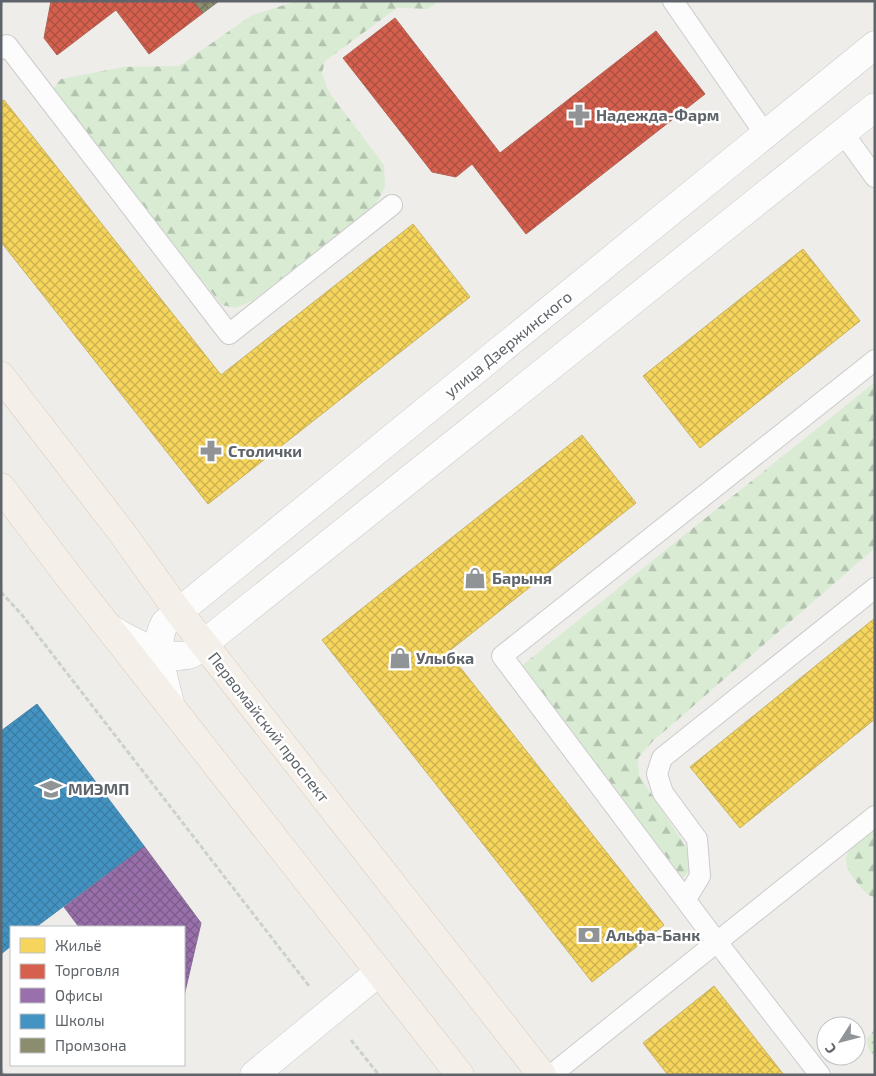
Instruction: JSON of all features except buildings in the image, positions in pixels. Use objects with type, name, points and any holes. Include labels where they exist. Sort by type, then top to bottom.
[{"type":"main road","name":"улица Дзержинского","points":[[170,703],[160,652],[162,628],[178,612],[875,45]]},
{"type":"main road","points":[[110,629],[160,652],[183,657],[204,645],[875,107]]},
{"type":"main road","name":"Первомайский проспект","points":[[1,376],[123,534],[178,612],[542,1075]]},
{"type":"main road","points":[[1,487],[460,1075]]},
{"type":"main road","points":[[254,1075],[379,972]]},
{"type":"lane","points":[[673,1],[765,134]]},
{"type":"lane","points":[[3,44],[229,334],[392,205]]},
{"type":"lane","points":[[843,133],[875,177]]},
{"type":"lane","points":[[820,1075],[716,942],[686,899],[502,656],[875,360]]},
{"type":"lane","points":[[686,899],[700,876],[697,839],[663,793],[657,774],[662,758],[875,588]]},
{"type":"lane","points":[[551,1075],[875,816]]},
{"type":"path","points":[[1,592],[22,615],[379,1075]]},
{"type":"path","points":[[1,1071],[4,1075]]},
{"type":"green space","points":[[297,1],[439,1],[428,9],[397,8],[325,61],[322,73],[329,92],[384,165],[385,187],[375,205],[254,300],[236,308],[222,305],[58,104],[53,89],[61,79],[123,67],[179,66],[252,15]]},
{"type":"green space","points":[[875,382],[875,548],[652,742],[638,758],[639,775],[688,850],[691,868],[682,879],[520,667]]},
{"type":"green space","points":[[875,829],[875,898],[859,886],[846,863],[849,851],[854,845]]},
{"type":"green space","points":[[875,1028],[875,1058],[869,1049],[867,1040]]},
{"type":"place","name":"Надежда-Фарм","points":[[579,115]]},
{"type":"place","name":"Столички","points":[[211,451]]},
{"type":"place","name":"Барыня","points":[[475,578]]},
{"type":"place","name":"Улыбка","points":[[400,658]]},
{"type":"place","name":"МИЭМП","points":[[51,789]]},
{"type":"place","name":"Альфа-Банк","points":[[589,935]]}]
